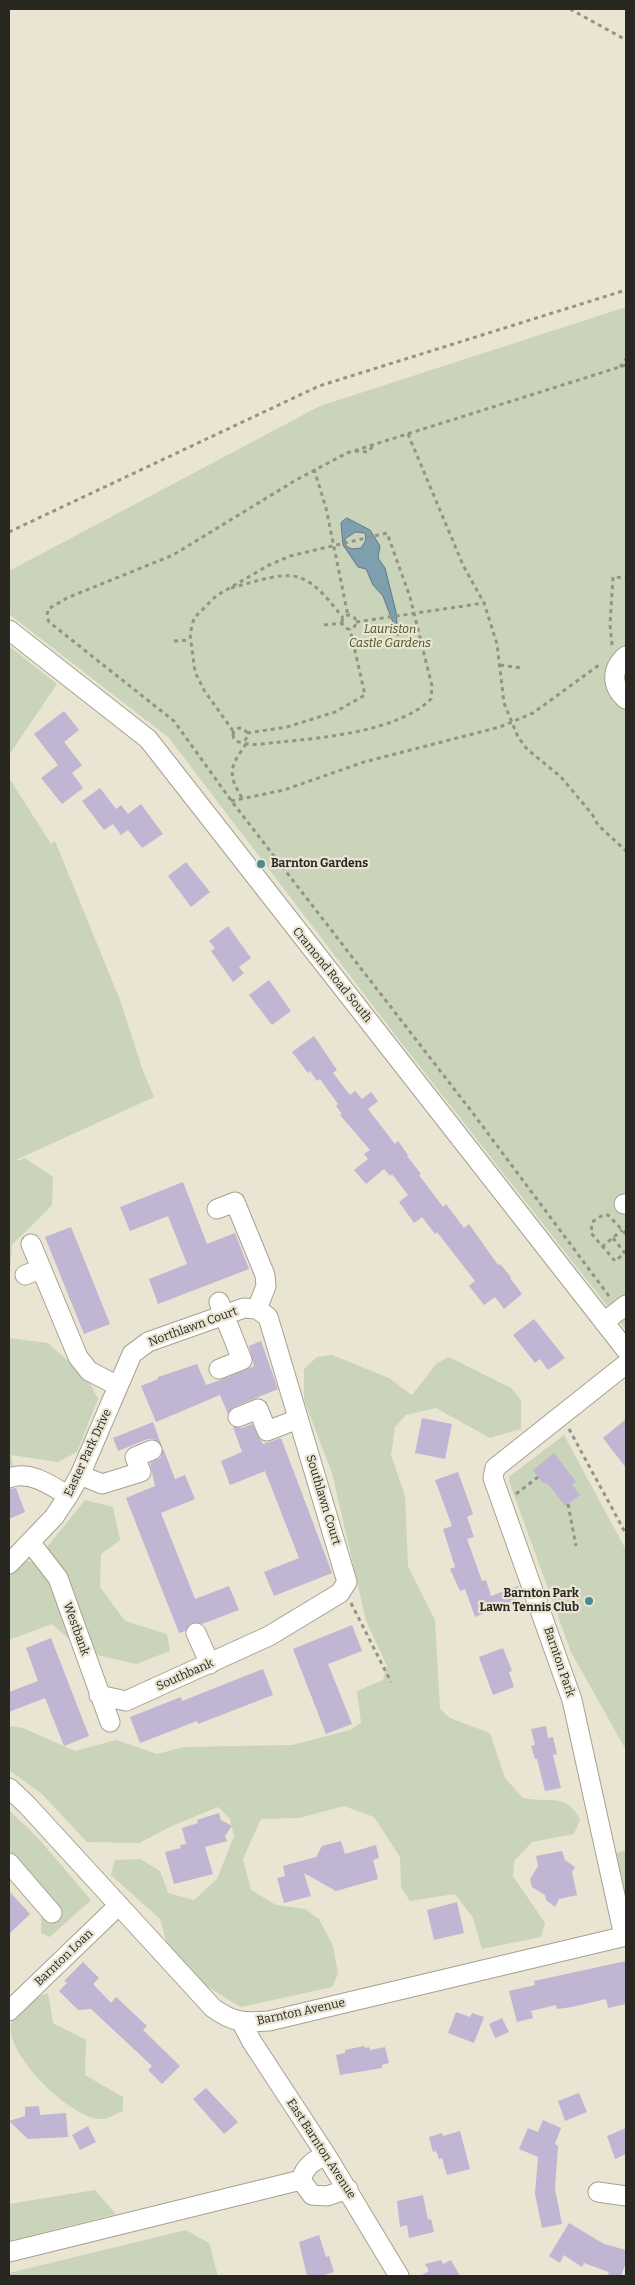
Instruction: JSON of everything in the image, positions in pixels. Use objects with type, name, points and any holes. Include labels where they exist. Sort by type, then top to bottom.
[{"type":"street","name":"Cramond Road South","points":[[9,630],[148,739],[626,1350]]},
{"type":"street","points":[[624,656],[618,664],[614,678],[618,690],[626,699]]},
{"type":"street","points":[[217,1209],[235,1202],[265,1274],[266,1286],[257,1309],[268,1318],[298,1418],[267,1431],[258,1409],[238,1417]]},
{"type":"street","points":[[31,1244],[33,1272],[78,1357],[89,1371],[118,1386]]},
{"type":"street","points":[[604,1322],[623,1307]]},
{"type":"street","points":[[219,1369],[242,1360],[222,1309]]},
{"type":"street","name":"Northlawn Court","points":[[132,1354],[148,1342],[222,1309],[257,1309]]},
{"type":"street","name":"Easter Park Drive","points":[[9,1564],[54,1517],[68,1496],[80,1475],[132,1354]]},
{"type":"street","name":"Barnton Park","points":[[625,1936],[572,1700],[493,1478],[495,1468],[626,1364]]},
{"type":"street","name":"Southlawn Court","points":[[298,1418],[343,1587]]},
{"type":"street","points":[[80,1475],[102,1484],[141,1472],[135,1457],[152,1450]]},
{"type":"street","points":[[9,1478],[19,1474],[30,1476],[68,1496]]},
{"type":"street","name":"Westbank","points":[[30,1542],[58,1578],[110,1722]]},
{"type":"street","name":"Southbank","points":[[99,1695],[126,1701],[210,1664],[268,1636],[343,1587]]},
{"type":"street","points":[[196,1633],[210,1664]]},
{"type":"street","name":"Barnton Avenue","points":[[9,1789],[119,1904],[213,2008],[226,2017],[242,2023],[269,2021],[625,1936]]},
{"type":"street","points":[[9,1863],[52,1913]]},
{"type":"street","name":"Barnton Loan","points":[[9,2011],[119,1904]]},
{"type":"street","name":"East Barnton Avenue","points":[[242,2023],[252,2042],[348,2189],[399,2276]]},
{"type":"street","points":[[301,2180],[304,2170],[314,2161],[326,2155]]},
{"type":"street","points":[[301,2180],[312,2195],[327,2196],[348,2189]]},
{"type":"street","points":[[9,2252],[301,2180]]},
{"type":"street","points":[[598,2192],[626,2196]]},
{"type":"path","points":[[570,9],[626,40]]},
{"type":"path","points":[[9,532],[319,386],[626,290]]},
{"type":"path","points":[[620,367],[626,359]]},
{"type":"path","points":[[623,1307],[231,800],[174,722],[49,622],[47,616],[48,609],[67,598],[173,556],[314,469],[354,451],[626,365]]},
{"type":"path","points":[[408,434],[463,565],[484,603],[497,644],[500,681],[511,722],[527,749],[561,777],[592,814],[598,825],[626,851]]},
{"type":"path","points":[[314,469],[326,508],[348,616]]},
{"type":"path","points":[[387,534],[394,548],[415,614],[432,686],[432,694],[425,705],[413,712],[361,731],[321,738],[246,744],[236,741],[232,736],[233,731],[204,690],[195,672],[190,640],[194,618],[204,606],[226,590],[269,565],[290,556],[375,535],[387,534]]},
{"type":"path","points":[[226,590],[281,576],[293,576],[315,585],[343,618]]},
{"type":"path","points":[[231,800],[284,790],[342,768],[407,750],[442,743],[511,722],[533,713],[599,666],[624,656],[612,645],[610,624],[613,577],[626,578]]},
{"type":"path","points":[[356,622],[484,603]]},
{"type":"path","points":[[343,618],[353,617],[356,622]]},
{"type":"path","points":[[343,618],[342,623],[345,628],[350,629]]},
{"type":"path","points":[[350,629],[355,626],[356,622]]},
{"type":"path","points":[[324,625],[342,623]]},
{"type":"path","points":[[247,733],[288,727],[335,712],[365,695],[350,629]]},
{"type":"path","points":[[174,641],[190,640]]},
{"type":"path","points":[[500,666],[521,668]]},
{"type":"path","points":[[233,731],[238,727],[243,728],[247,733]]},
{"type":"path","points":[[241,742],[246,738],[247,733]]},
{"type":"path","points":[[242,798],[232,779],[231,771],[233,762],[246,744]]},
{"type":"path","points":[[612,1238],[626,1253],[615,1262],[590,1229],[592,1222],[596,1218],[608,1215],[626,1234]]},
{"type":"path","points":[[602,1247],[622,1230]]},
{"type":"path","points":[[561,1416],[626,1534]]},
{"type":"path","points":[[502,1505],[538,1477]]},
{"type":"path","points":[[568,1504],[576,1546]]},
{"type":"path","points":[[343,1587],[391,1682]]},
{"type":"green space","name":"Lauriston Castle Gardens","points":[[626,307],[626,1330],[396,1036],[169,738],[9,614],[9,571],[320,406]]},
{"type":"green space","points":[[9,646],[57,684],[9,755]]},
{"type":"green space","points":[[9,778],[51,844],[55,841],[120,1000],[142,1068],[154,1097],[18,1159],[17,1161],[25,1158],[53,1177],[52,1205],[12,1245],[9,1285]]},
{"type":"green space","points":[[9,1338],[48,1343],[88,1379],[98,1399],[77,1452],[58,1462],[11,1455],[13,1465],[9,1467]]},
{"type":"green space","points":[[332,1355],[389,1378],[412,1395],[437,1363],[449,1357],[511,1388],[521,1400],[521,1429],[490,1438],[436,1408],[406,1415],[395,1427],[391,1455],[405,1496],[408,1566],[435,1620],[440,1709],[450,1718],[490,1733],[505,1778],[523,1798],[562,1802],[574,1810],[580,1819],[574,1834],[532,1842],[514,1861],[513,1876],[545,1923],[541,1937],[482,1949],[473,1918],[455,1894],[410,1901],[401,1887],[400,1857],[374,1817],[344,1806],[299,1818],[261,1819],[243,1859],[251,1890],[276,1905],[305,1909],[319,1919],[333,1946],[338,1974],[332,1987],[241,2007],[201,1983],[167,1944],[160,1919],[111,1875],[115,1860],[140,1859],[160,1871],[168,1893],[194,1900],[217,1879],[234,1836],[230,1819],[218,1807],[174,1825],[139,1843],[87,1842],[42,1794],[9,1770],[9,1726],[23,1728],[75,1751],[116,1740],[157,1754],[184,1747],[292,1745],[350,1730],[361,1723],[357,1691],[383,1680],[387,1666],[366,1621],[332,1473],[304,1400],[304,1369],[317,1357]]},
{"type":"green space","name":"Barnton Park Lawn Tennis Club","points":[[564,1435],[626,1550],[626,1750],[571,1652],[509,1481],[510,1476]]},
{"type":"green space","points":[[85,1500],[113,1507],[120,1540],[101,1554],[100,1587],[125,1621],[167,1634],[170,1651],[136,1664],[84,1652],[52,1624],[9,1640],[9,1558],[35,1562]]},
{"type":"green space","points":[[9,1810],[38,1838],[91,1900],[50,1937],[41,1933],[42,1902],[9,1862]]},
{"type":"green space","points":[[626,1850],[626,1907],[614,1866],[617,1853]]},
{"type":"green space","points":[[48,1993],[53,2023],[86,2040],[85,2075],[123,2097],[123,2111],[102,2119],[89,2117],[75,2109],[59,2098],[43,2083],[29,2068],[18,2051],[12,2036],[11,2023],[13,2017],[26,2004]]},
{"type":"green space","points":[[95,2190],[116,2214],[9,2241],[9,2204]]},
{"type":"green space","points":[[186,2230],[209,2243],[218,2276],[9,2276],[9,2273]]},
{"type":"water","points":[[347,518],[370,530],[380,546],[378,558],[385,568],[396,612],[398,636],[383,596],[373,585],[366,569],[358,567],[343,545],[341,523]],"holes":[[[356,532],[365,533],[366,540],[361,548],[352,549],[346,546],[345,539]]]},
{"type":"building","points":[[64,711],[79,730],[64,742],[82,765],[72,773],[83,788],[62,804],[41,778],[58,765],[34,734]]},
{"type":"building","points":[[100,788],[116,809],[121,805],[128,814],[141,804],[163,834],[142,848],[128,830],[121,835],[113,824],[104,830],[82,801]]},
{"type":"building","points":[[186,862],[210,892],[191,907],[168,876]]},
{"type":"building","points":[[228,926],[251,958],[239,967],[244,973],[233,982],[211,951],[215,948],[209,941]]},
{"type":"building","points":[[269,980],[291,1011],[272,1025],[249,995]]},
{"type":"building","points":[[314,1036],[337,1070],[333,1073],[350,1095],[355,1091],[362,1099],[371,1092],[378,1101],[368,1109],[395,1144],[398,1141],[421,1174],[419,1175],[443,1207],[446,1204],[464,1228],[469,1224],[498,1265],[500,1264],[511,1277],[522,1294],[504,1309],[495,1297],[484,1305],[469,1286],[475,1281],[437,1232],[435,1234],[422,1217],[414,1223],[399,1202],[408,1195],[392,1174],[390,1176],[384,1169],[366,1184],[354,1170],[368,1159],[364,1154],[370,1150],[340,1115],[342,1114],[336,1106],[338,1104],[320,1079],[317,1081],[310,1071],[308,1073],[292,1052]]},
{"type":"building","points":[[183,1182],[207,1244],[235,1233],[249,1269],[158,1304],[149,1279],[187,1264],[168,1216],[130,1231],[120,1207]]},
{"type":"building","points":[[71,1227],[110,1324],[84,1334],[45,1237]]},
{"type":"building","points":[[534,1319],[565,1358],[548,1370],[540,1359],[535,1363],[513,1335]]},
{"type":"building","points":[[261,1341],[278,1389],[234,1407],[228,1414],[220,1395],[156,1422],[141,1386],[158,1379],[158,1377],[197,1364],[206,1385],[223,1379],[254,1366],[249,1346]]},
{"type":"building","points":[[422,1418],[452,1424],[445,1459],[415,1453]]},
{"type":"building","points":[[626,1419],[626,1468],[603,1438]]},
{"type":"building","points":[[153,1422],[161,1444],[154,1439],[148,1439],[118,1451],[113,1438]]},
{"type":"building","points":[[252,1424],[263,1444],[281,1438],[332,1573],[274,1596],[264,1572],[299,1558],[265,1471],[230,1485],[221,1461],[242,1452],[233,1427],[242,1428]]},
{"type":"building","points":[[163,1448],[175,1479],[185,1475],[195,1499],[161,1513],[195,1599],[229,1586],[239,1610],[202,1624],[192,1623],[185,1631],[179,1633],[126,1498],[155,1486],[150,1463],[161,1457]]},
{"type":"building","points":[[554,1453],[576,1482],[572,1485],[580,1495],[565,1506],[549,1485],[542,1482],[533,1470]]},
{"type":"building","points":[[458,1472],[473,1514],[467,1517],[474,1537],[467,1539],[482,1581],[486,1580],[491,1596],[518,1586],[522,1597],[475,1617],[465,1589],[460,1591],[450,1569],[455,1567],[443,1529],[452,1526],[435,1480]]},
{"type":"building","points":[[16,1488],[25,1512],[9,1519],[9,1489]]},
{"type":"building","points":[[352,1625],[362,1651],[328,1664],[352,1724],[326,1734],[293,1649]]},
{"type":"building","points":[[51,1638],[89,1736],[64,1746],[45,1698],[9,1712],[9,1692],[38,1681],[26,1648]]},
{"type":"building","points":[[503,1648],[512,1671],[509,1672],[514,1687],[493,1695],[479,1657]]},
{"type":"building","points":[[263,1669],[273,1695],[198,1724],[197,1721],[140,1743],[130,1717],[181,1697],[182,1701]]},
{"type":"building","points":[[546,1726],[548,1738],[553,1737],[557,1754],[553,1755],[561,1788],[545,1791],[537,1759],[535,1759],[531,1746],[535,1745],[531,1729]]},
{"type":"building","points":[[219,1813],[221,1820],[232,1826],[225,1836],[227,1841],[205,1847],[213,1874],[174,1884],[165,1852],[181,1848],[180,1845],[186,1844],[182,1828],[198,1823],[197,1820]]},
{"type":"building","points":[[341,1841],[345,1854],[376,1845],[379,1858],[373,1860],[378,1879],[336,1891],[304,1873],[311,1896],[284,1903],[277,1878],[285,1876],[283,1866],[316,1857],[322,1846]]},
{"type":"building","points":[[562,1851],[565,1860],[575,1867],[572,1872],[577,1895],[559,1899],[555,1907],[546,1900],[545,1895],[532,1887],[530,1879],[538,1866],[536,1856]]},
{"type":"building","points":[[9,1891],[30,1914],[9,1934]]},
{"type":"building","points":[[457,1902],[464,1933],[434,1940],[427,1910]]},
{"type":"building","points":[[626,1961],[626,2004],[608,2008],[606,1999],[557,2009],[556,2005],[531,2011],[533,2018],[517,2022],[509,1991],[535,1985],[534,1981]]},
{"type":"building","points":[[83,1962],[99,1978],[93,1984],[111,2003],[116,1997],[147,2026],[143,2030],[180,2066],[162,2084],[148,2070],[152,2066],[91,2009],[78,2010],[59,1991],[67,1983],[64,1981]]},
{"type":"building","points":[[456,2012],[470,2017],[472,2013],[484,2017],[474,2043],[448,2033]]},
{"type":"building","points":[[502,2018],[509,2032],[495,2038],[489,2024]]},
{"type":"building","points":[[364,2046],[365,2048],[369,2047],[370,2050],[385,2047],[389,2063],[382,2065],[382,2068],[340,2075],[336,2055],[345,2053],[345,2050]]},
{"type":"building","points":[[206,2088],[238,2122],[224,2134],[193,2099]]},
{"type":"building","points":[[579,2093],[587,2112],[565,2121],[558,2101]]},
{"type":"building","points":[[39,2106],[40,2115],[66,2113],[68,2137],[28,2139],[9,2121],[25,2116],[25,2107]]},
{"type":"building","points":[[543,2120],[561,2128],[555,2144],[558,2146],[555,2189],[562,2224],[542,2228],[535,2194],[538,2157],[519,2149],[528,2128],[538,2132]]},
{"type":"building","points":[[88,2126],[96,2142],[80,2150],[72,2135]]},
{"type":"building","points":[[626,2128],[626,2154],[615,2159],[607,2136]]},
{"type":"building","points":[[460,2131],[470,2169],[447,2175],[442,2158],[439,2159],[436,2151],[433,2152],[429,2137],[442,2133],[443,2136]]},
{"type":"building","points":[[423,2195],[428,2220],[431,2219],[434,2232],[409,2238],[407,2225],[400,2227],[397,2201]]},
{"type":"building","points":[[569,2223],[604,2244],[626,2250],[626,2262],[621,2276],[607,2276],[609,2272],[584,2263],[582,2267],[564,2255],[560,2263],[549,2256]]},
{"type":"building","points":[[319,2235],[326,2257],[329,2256],[334,2272],[321,2276],[307,2276],[299,2242]]},
{"type":"building","points":[[441,2260],[443,2264],[451,2260],[460,2276],[420,2276],[429,2271],[425,2264]]},
{"type":"place","name":"Barnton Gardens","points":[[261,864]]},
{"type":"place","name":"Barnton Park Lawn Tennis Club","points":[[589,1601]]}]
